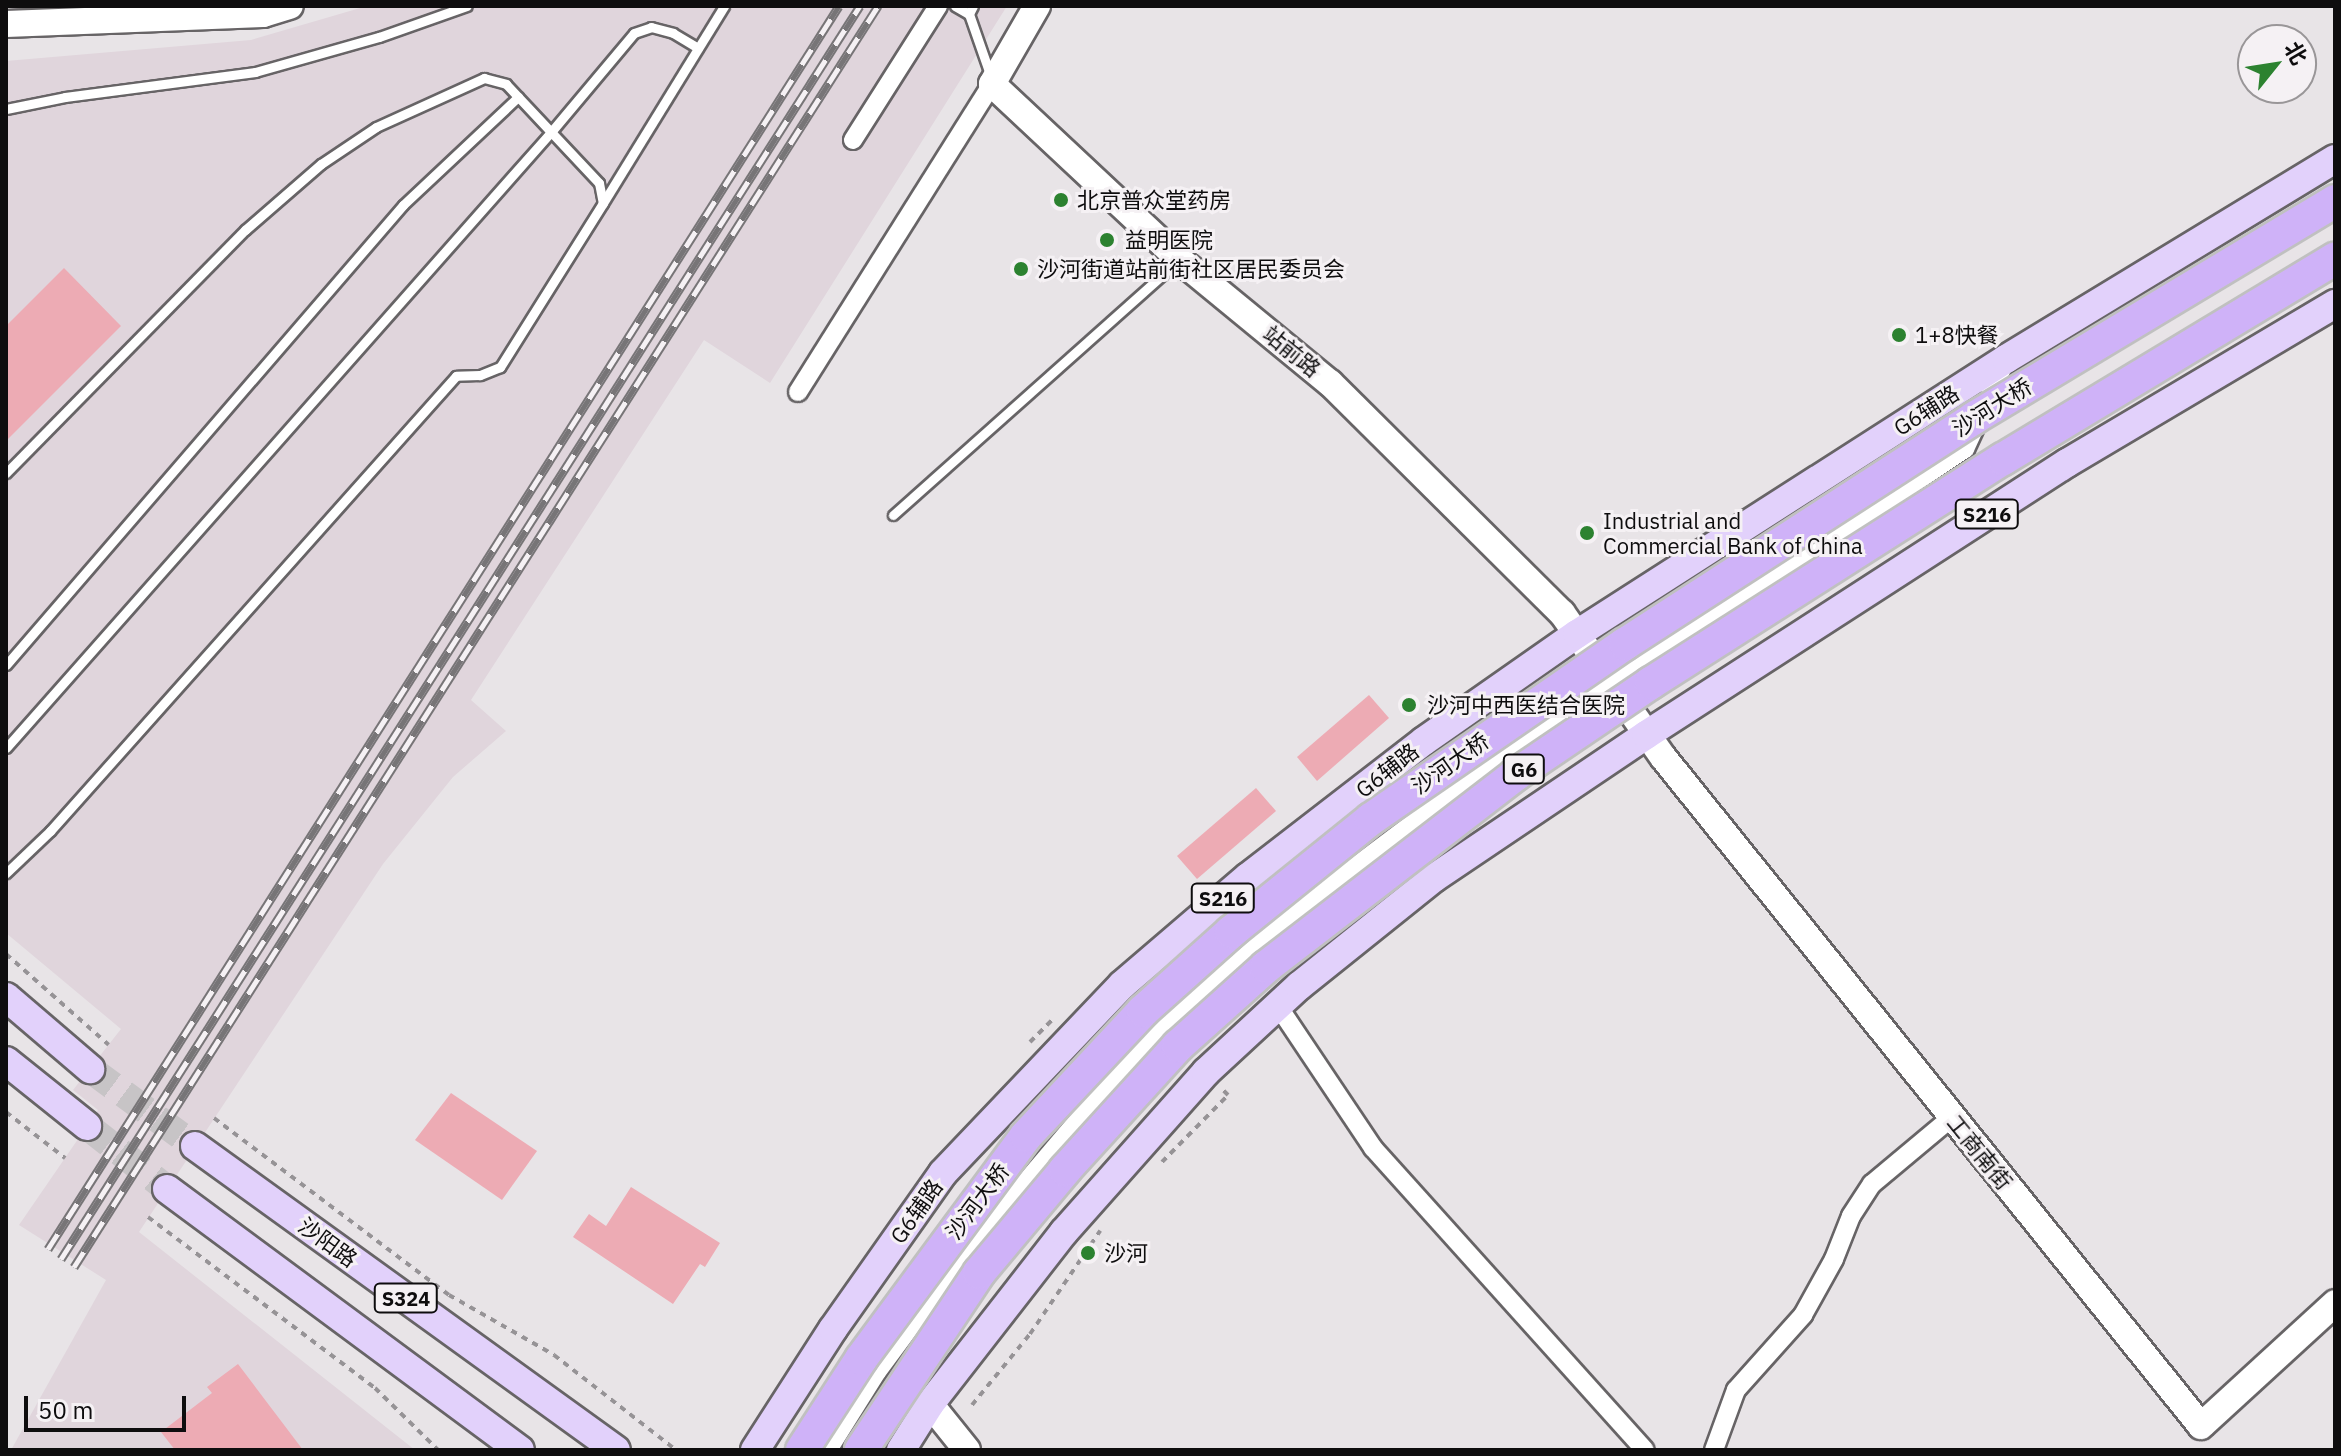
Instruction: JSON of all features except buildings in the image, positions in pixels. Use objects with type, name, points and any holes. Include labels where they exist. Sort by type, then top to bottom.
[{"type":"highway","name":"沙河大桥","points":[[802,1450],[861,1359],[1026,1136],[1143,1011],[1231,932],[1371,819],[1625,644],[1974,418],[2335,201]]},
{"type":"highway","name":"沙河大桥","points":[[861,1450],[900,1387],[979,1273],[1055,1182],[1178,1046],[1266,967],[1515,775],[1651,683],[2003,459],[2335,259]]},
{"type":"main road","name":"G6辅路","points":[[755,1450],[833,1329],[943,1173],[1122,985],[1248,877],[1387,770],[1577,634],[2006,359],[2335,159]]},
{"type":"main road","name":"S216","points":[[901,1450],[930,1404],[1064,1232],[1206,1072],[1278,1006],[1434,878],[1646,735],[2067,463],[2335,304]]},
{"type":"main road","points":[[6,997],[90,1069]]},
{"type":"main road","points":[[6,1061],[87,1126]]},
{"type":"main road","name":"沙阳路","points":[[195,1146],[616,1450]]},
{"type":"main road","name":"S324","points":[[167,1189],[520,1450]]},
{"type":"street","points":[[6,24],[263,14],[290,6]]},
{"type":"street","points":[[853,140],[938,6]]},
{"type":"street","points":[[798,392],[992,84],[1037,6]]},
{"type":"street","name":"站前路","points":[[992,84],[1180,260],[1330,383],[1544,593],[1610,682]]},
{"type":"street","points":[[828,1450],[877,1372],[962,1257],[1106,1087],[1163,1028],[1299,909],[1398,831],[1610,682],[1965,449],[2006,359]]},
{"type":"street","name":"工商南街","points":[[1610,682],[1646,735],[1952,1117],[2199,1438],[2335,1303]]},
{"type":"street","points":[[1278,1006],[1373,1148],[1645,1450]]},
{"type":"street","points":[[1714,1450],[1736,1390],[1803,1315],[1834,1259],[1851,1216],[1872,1184],[1952,1117]]},
{"type":"street","points":[[930,1404],[967,1450]]},
{"type":"lane","points":[[6,109],[65,97],[255,72],[379,37],[467,6]]},
{"type":"lane","points":[[6,873],[50,831],[456,376],[480,375],[500,367],[724,6]]},
{"type":"lane","points":[[955,6],[971,10],[992,84]]},
{"type":"lane","points":[[6,748],[551,132],[634,33],[651,27],[673,33],[698,48]]},
{"type":"lane","points":[[6,473],[245,230],[321,164],[376,127],[484,78],[506,84],[599,183],[603,203]]},
{"type":"lane","points":[[6,665],[403,205],[518,97]]},
{"type":"lane","points":[[893,515],[1180,260]]},
{"type":"path","points":[[6,954],[109,1045]]},
{"type":"path","points":[[6,1112],[65,1158]]},
{"type":"path","points":[[214,1118],[449,1295],[554,1355],[676,1450]]},
{"type":"path","points":[[148,1217],[375,1388],[438,1450]]},
{"type":"shaded area","points":[[367,6],[1007,6],[770,383],[704,340],[471,700],[506,731],[453,777],[383,864],[139,1232],[415,1450],[11,1450],[106,1280],[19,1225],[98,1110],[73,1090],[121,1029],[6,933],[6,61],[251,40]]},
{"type":"tunnel","points":[[90,1069],[195,1146]]},
{"type":"tunnel","points":[[87,1126],[167,1189]]},
{"type":"railway","points":[[48,1249],[839,6]]},
{"type":"railway","points":[[61,1259],[860,6]]},
{"type":"railway","points":[[74,1267],[878,6]]},
{"type":"place","name":"北京普众堂药房","points":[[1061,200]]},
{"type":"place","name":"益明医院","points":[[1107,240]]},
{"type":"place","name":"沙河街道站前街社区居民委员会","points":[[1021,269]]},
{"type":"place","name":"1+8快餐","points":[[1899,335]]},
{"type":"place","name":"Industrial and Commercial Bank of China","points":[[1587,533]]},
{"type":"place","name":"沙河中西医结合医院","points":[[1409,705]]},
{"type":"place","name":"沙河","points":[[1088,1253]]}]
